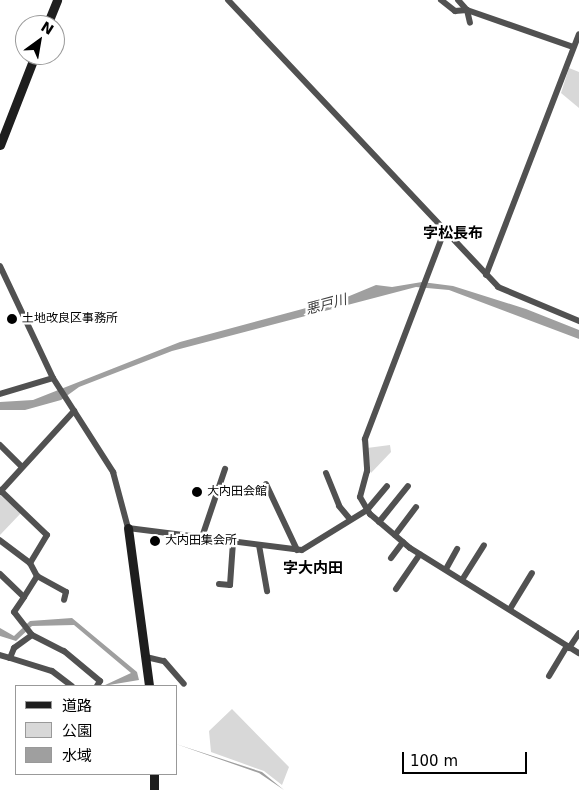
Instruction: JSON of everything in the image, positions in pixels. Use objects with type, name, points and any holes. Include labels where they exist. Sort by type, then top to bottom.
[{"type":"street","points":[[51,15],[57,0]]},
{"type":"street","points":[[228,0],[486,275],[514,297],[579,321]]},
{"type":"street","points":[[441,0],[455,12],[467,10],[573,47]]},
{"type":"street","points":[[458,0],[467,10],[470,23]]},
{"type":"street","points":[[486,275],[579,34]]},
{"type":"street","points":[[0,146],[31,65]]},
{"type":"street","points":[[444,232],[364,445],[367,472],[360,497],[367,510],[379,522],[420,554],[510,608],[579,653]]},
{"type":"street","points":[[0,266],[53,378],[113,472],[128,528],[149,685]]},
{"type":"street","points":[[0,394],[53,378]]},
{"type":"street","points":[[30,563],[47,535],[0,491],[74,411]]},
{"type":"street","points":[[0,445],[22,467]]},
{"type":"street","points":[[202,537],[225,469]]},
{"type":"street","points":[[326,473],[339,506],[349,518]]},
{"type":"street","points":[[266,484],[297,550]]},
{"type":"street","points":[[128,528],[297,550],[312,546],[349,518],[367,510],[387,486]]},
{"type":"street","points":[[379,522],[408,486]]},
{"type":"street","points":[[395,535],[416,507]]},
{"type":"street","points":[[0,540],[30,563],[37,576],[66,592],[64,600]]},
{"type":"street","points":[[219,584],[230,585],[233,542]]},
{"type":"street","points":[[391,558],[404,542]]},
{"type":"street","points":[[259,545],[267,591]]},
{"type":"street","points":[[462,580],[484,545]]},
{"type":"street","points":[[446,569],[458,549]]},
{"type":"street","points":[[396,589],[420,554]]},
{"type":"street","points":[[510,608],[532,573]]},
{"type":"street","points":[[0,574],[24,597]]},
{"type":"street","points":[[37,576],[14,612],[31,632],[64,651],[100,680],[98,685]]},
{"type":"street","points":[[10,658],[14,648],[31,632]]},
{"type":"street","points":[[549,676],[579,633]]},
{"type":"street","points":[[0,655],[52,671],[71,685]]},
{"type":"street","points":[[146,657],[164,661],[184,684]]},
{"type":"street","points":[[154,775],[154,790]]},
{"type":"green space","points":[[569,68],[579,72],[579,108],[561,93]]},
{"type":"green space","points":[[390,445],[391,452],[371,473],[367,448]]},
{"type":"green space","points":[[0,495],[21,513],[0,535]]},
{"type":"green space","points":[[232,709],[289,767],[282,785],[264,771],[211,752],[209,731]]},
{"type":"water","name":"悪戸川","points":[[422,282],[453,286],[526,309],[579,330],[579,339],[449,290],[416,287],[172,351],[79,387],[61,400],[25,410],[0,410],[0,402],[33,400],[180,342],[347,297],[376,285],[392,287]]},
{"type":"water","points":[[72,618],[137,672],[139,680],[105,685],[131,673],[74,625],[32,626],[16,641],[0,636],[0,628],[14,636],[30,621]]},
{"type":"water","points":[[178,745],[262,772],[284,790],[259,773]]},
{"type":"place","name":"土地改良区事務所","points":[[12,319]]},
{"type":"place","name":"大内田会館","points":[[197,492]]},
{"type":"place","name":"大内田集会所","points":[[155,541]]},
{"type":"district","name":"字松長布","points":[[453,234]]},
{"type":"district","name":"字大内田","points":[[313,569]]}]
